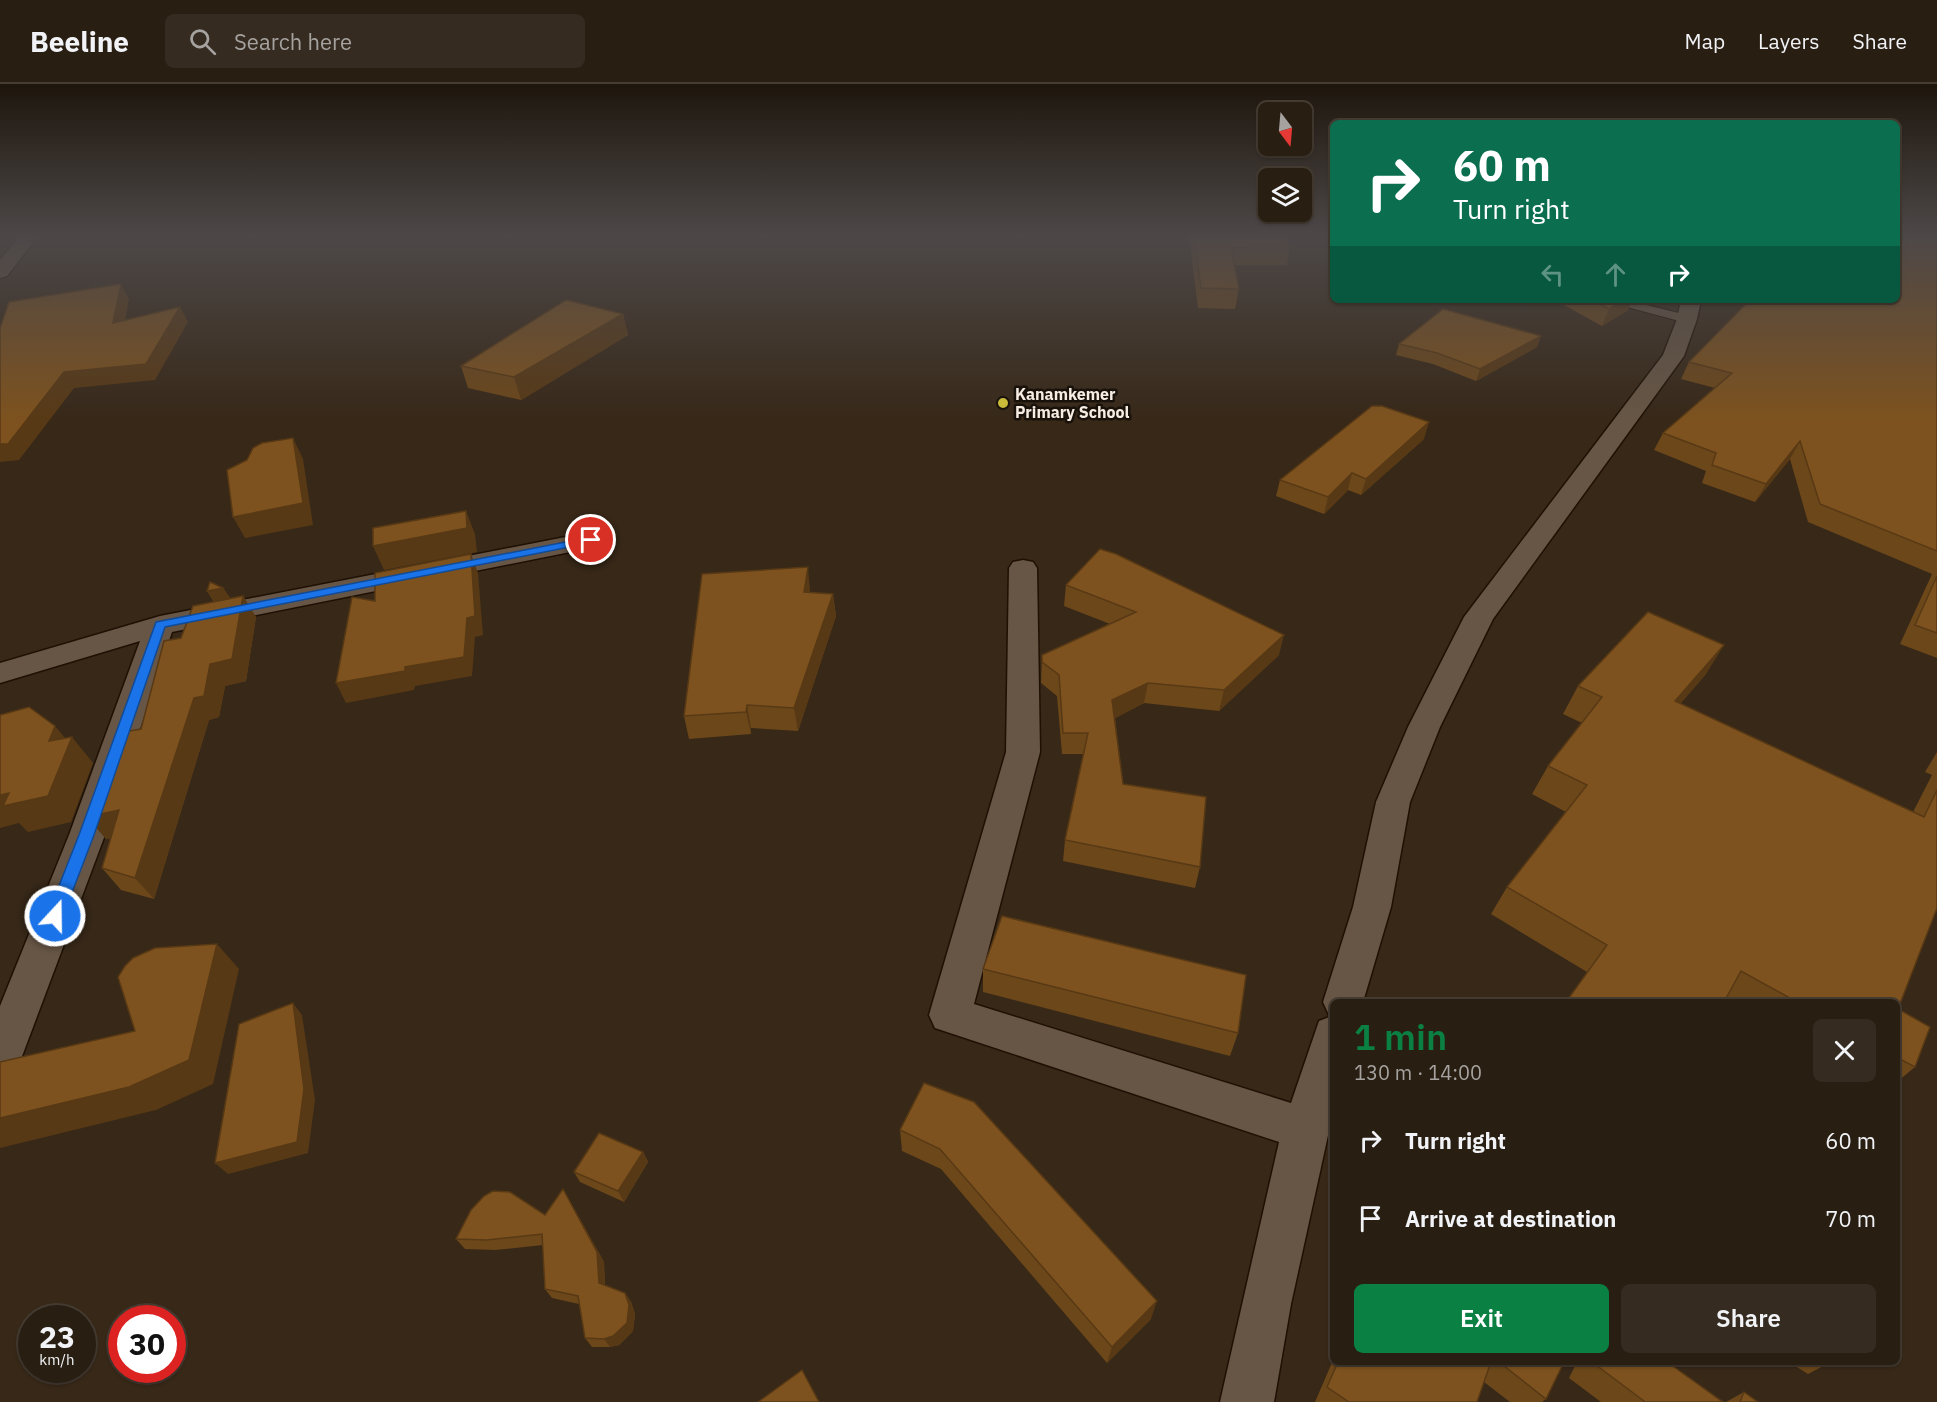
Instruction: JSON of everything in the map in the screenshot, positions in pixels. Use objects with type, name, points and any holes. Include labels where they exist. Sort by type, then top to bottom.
[{"type":"street","points":[[1344,999],[1372,907],[1393,802],[1424,727],[1448,678],[1479,617],[1673,356],[1689,309]]},
{"type":"street","points":[[0,673],[160,625],[591,540]]},
{"type":"street","points":[[1023,568],[1023,752],[950,1015],[1305,1129]]},
{"type":"street","points":[[0,1059],[87,835],[160,625]]},
{"type":"street","points":[[1247,1402],[1305,1129],[1330,1047]]},
{"type":"lane","points":[[1638,303],[1689,309]]},
{"type":"building","points":[[31,299],[118,299],[113,323],[180,307],[146,364],[64,372],[8,444],[0,444],[0,328],[9,302]]},
{"type":"building","points":[[1900,299],[1937,299],[1937,551],[1820,504],[1800,441],[1766,484],[1712,465],[1716,453],[1663,433],[1732,373],[1689,362],[1747,303],[1900,303]]},
{"type":"building","points":[[566,300],[623,314],[514,377],[461,366]]},
{"type":"building","points":[[1598,303],[1619,303],[1609,309]]},
{"type":"building","points":[[1443,309],[1541,336],[1480,369],[1437,353],[1399,344]]},
{"type":"building","points":[[1372,406],[1382,406],[1429,422],[1366,479],[1352,473],[1328,497],[1280,480]]},
{"type":"building","points":[[293,438],[303,503],[233,517],[227,470],[247,460],[253,448],[262,443]]},
{"type":"building","points":[[466,511],[467,528],[373,546],[373,528]]},
{"type":"building","points":[[1100,549],[1116,554],[1284,635],[1224,690],[1148,683],[1112,700],[1123,784],[1206,797],[1200,867],[1065,840],[1088,733],[1063,733],[1059,675],[1042,662],[1042,655],[1136,612],[1066,585]]},
{"type":"building","points":[[471,554],[475,616],[467,618],[464,657],[405,667],[405,671],[336,683],[352,597],[375,601],[375,573]]},
{"type":"building","points":[[808,567],[804,592],[833,594],[794,708],[747,705],[746,712],[684,716],[702,574]]},
{"type":"building","points":[[1937,576],[1937,633],[1915,625]]},
{"type":"building","points":[[210,582],[223,588],[207,591]]},
{"type":"building","points":[[243,596],[232,659],[210,664],[204,696],[194,698],[135,878],[102,868],[119,810],[87,817],[117,733],[141,729],[164,641],[181,638],[193,606]]},
{"type":"building","points":[[1648,612],[1724,645],[1675,701],[1924,817],[1937,790],[1937,908],[1900,1004],[1900,999],[1792,999],[1741,971],[1726,999],[1568,999],[1607,945],[1507,887],[1587,785],[1548,766],[1602,697],[1578,686]]},
{"type":"building","points":[[29,707],[55,726],[49,741],[72,737],[48,796],[3,806],[9,793],[0,795],[0,715]]},
{"type":"building","points":[[1002,916],[1246,975],[1238,1033],[983,969]]},
{"type":"building","points":[[217,944],[189,1060],[129,1087],[0,1118],[0,1062],[135,1031],[118,977],[125,966],[133,958],[155,948]]},
{"type":"building","points":[[293,1003],[304,1089],[297,1142],[215,1163],[239,1024]]},
{"type":"building","points":[[1900,1010],[1930,1027],[1915,1067],[1900,1059]]},
{"type":"building","points":[[924,1083],[974,1102],[1157,1301],[1112,1347],[940,1149],[900,1130]]},
{"type":"building","points":[[599,1133],[643,1152],[618,1191],[574,1172]]},
{"type":"building","points":[[563,1189],[597,1252],[599,1283],[625,1293],[629,1305],[627,1323],[613,1336],[604,1339],[585,1338],[578,1296],[545,1289],[542,1234],[487,1240],[456,1239],[471,1210],[484,1196],[493,1191],[510,1192],[545,1215]]},
{"type":"building","points":[[1337,1365],[1490,1365],[1477,1402],[1349,1402],[1327,1387]]},
{"type":"building","points":[[1503,1365],[1563,1365],[1546,1399]]},
{"type":"building","points":[[1596,1365],[1671,1365],[1723,1402],[1644,1402]]},
{"type":"building","points":[[802,1370],[819,1402],[758,1402]]},
{"type":"building","points":[[1744,1392],[1758,1402],[1740,1402]]},
{"type":"place","name":"Kanamkemer Primary School","points":[[1003,403]]},
{"type":"route","points":[[55,916],[87,835],[160,625],[591,540]]}]
